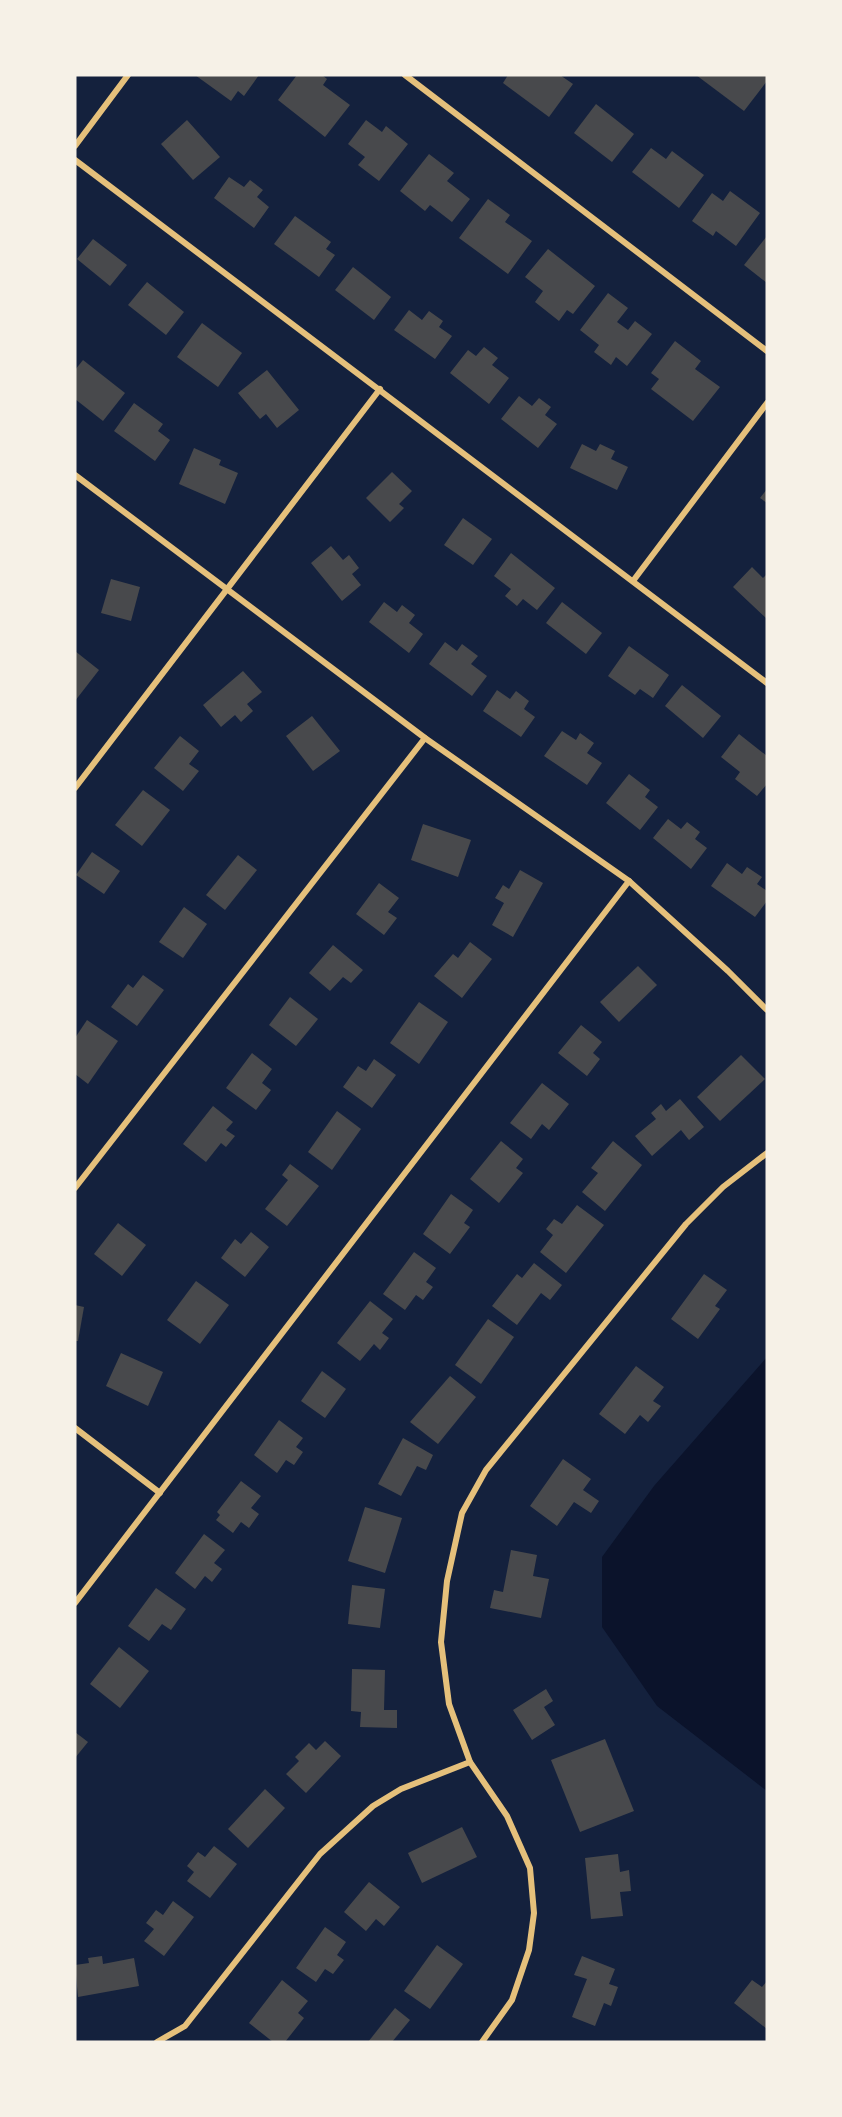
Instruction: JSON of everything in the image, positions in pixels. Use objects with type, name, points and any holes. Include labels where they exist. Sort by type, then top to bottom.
[{"type":"street","points":[[75,146],[128,75]]},
{"type":"street","points":[[405,75],[767,351]]},
{"type":"street","points":[[75,160],[767,683]]},
{"type":"street","points":[[75,788],[380,389]]},
{"type":"street","points":[[633,581],[767,403]]},
{"type":"street","points":[[75,475],[425,738],[629,881],[728,971],[767,1010]]},
{"type":"street","points":[[75,1188],[425,738]]},
{"type":"street","points":[[75,1603],[629,881]]},
{"type":"street","points":[[482,2042],[512,2000],[529,1950],[534,1913],[530,1868],[507,1816],[470,1762],[449,1704],[441,1642],[447,1581],[462,1513],[486,1470],[686,1224],[723,1187],[767,1153]]},
{"type":"street","points":[[75,1428],[159,1493]]},
{"type":"street","points":[[157,2042],[185,2026],[329,1846],[373,1806],[401,1789],[470,1762]]},
{"type":"water","points":[[767,1357],[767,1791],[657,1706],[602,1627],[602,1557],[654,1486]]},
{"type":"building","points":[[195,75],[259,75],[244,96],[238,91],[231,101]]},
{"type":"building","points":[[297,75],[322,75],[327,79],[323,85],[350,105],[325,137],[278,100]]},
{"type":"building","points":[[508,75],[560,75],[573,84],[549,117],[503,83]]},
{"type":"building","points":[[696,75],[767,75],[767,81],[744,111]]},
{"type":"building","points":[[596,104],[634,134],[612,162],[574,133]]},
{"type":"building","points":[[187,120],[220,157],[193,180],[161,144]]},
{"type":"building","points":[[366,120],[382,132],[386,126],[408,144],[379,181],[358,165],[365,157],[348,144]]},
{"type":"building","points":[[651,148],[666,159],[672,151],[704,175],[679,208],[632,172]]},
{"type":"building","points":[[429,154],[454,173],[447,181],[470,199],[452,222],[430,205],[425,211],[400,191]]},
{"type":"building","points":[[229,177],[244,187],[250,180],[263,190],[257,197],[269,207],[254,228],[214,198]]},
{"type":"building","points":[[730,191],[760,213],[736,246],[716,231],[713,236],[692,221],[712,193],[723,201]]},
{"type":"building","points":[[488,199],[510,215],[505,222],[532,241],[508,274],[459,238]]},
{"type":"building","points":[[295,216],[331,242],[326,249],[335,255],[319,277],[274,244]]},
{"type":"building","points":[[767,236],[767,283],[744,265]]},
{"type":"building","points":[[93,239],[127,265],[110,286],[77,259]]},
{"type":"building","points":[[548,249],[595,286],[573,314],[567,310],[559,321],[535,302],[543,291],[525,277]]},
{"type":"building","points":[[353,267],[391,297],[374,320],[335,290]]},
{"type":"building","points":[[147,282],[184,312],[166,335],[128,305]]},
{"type":"building","points":[[608,293],[628,308],[617,322],[628,330],[635,321],[652,334],[627,366],[616,357],[611,365],[594,352],[599,345],[580,330]]},
{"type":"building","points":[[409,310],[422,320],[429,311],[443,321],[439,327],[452,336],[435,359],[394,330]]},
{"type":"building","points":[[202,323],[242,353],[218,387],[177,357]]},
{"type":"building","points":[[675,341],[701,361],[695,369],[720,387],[693,421],[651,389],[659,379],[651,373]]},
{"type":"building","points":[[484,347],[498,358],[492,365],[509,378],[489,404],[450,373],[468,350],[476,356]]},
{"type":"building","points":[[83,360],[125,393],[103,421],[75,399],[75,370]]},
{"type":"building","points":[[267,370],[299,410],[277,428],[266,414],[260,419],[238,393]]},
{"type":"building","points":[[519,396],[532,406],[539,398],[551,407],[545,415],[557,424],[538,448],[501,419]]},
{"type":"building","points":[[134,403],[163,424],[158,431],[170,440],[155,461],[114,431]]},
{"type":"building","points":[[582,444],[596,451],[600,444],[615,451],[611,459],[628,467],[617,490],[570,468]]},
{"type":"building","points":[[194,448],[221,460],[219,465],[238,473],[225,504],[179,484]]},
{"type":"building","points":[[392,472],[412,491],[399,504],[404,508],[390,522],[366,498]]},
{"type":"building","points":[[767,489],[767,503],[760,498]]},
{"type":"building","points":[[463,518],[492,539],[473,565],[444,545]]},
{"type":"building","points":[[331,546],[343,560],[349,555],[359,568],[352,574],[361,585],[342,601],[311,563]]},
{"type":"building","points":[[511,553],[555,588],[537,610],[523,599],[517,606],[505,596],[511,589],[494,576]]},
{"type":"building","points":[[752,567],[763,578],[767,574],[767,619],[733,587]]},
{"type":"building","points":[[111,579],[140,587],[131,621],[101,613]]},
{"type":"building","points":[[384,602],[397,612],[402,605],[415,615],[409,623],[423,634],[409,653],[369,622]]},
{"type":"building","points":[[562,602],[602,633],[586,654],[546,623]]},
{"type":"building","points":[[445,642],[457,651],[462,644],[478,656],[471,664],[487,676],[472,696],[429,664]]},
{"type":"building","points":[[629,646],[669,675],[653,698],[640,689],[635,695],[608,676]]},
{"type":"building","points":[[75,651],[99,670],[75,701]]},
{"type":"building","points":[[243,671],[262,692],[247,704],[253,711],[241,722],[235,715],[221,727],[203,705]]},
{"type":"building","points":[[682,685],[721,716],[703,738],[665,706]]},
{"type":"building","points":[[497,690],[510,699],[516,691],[529,701],[524,709],[535,717],[521,737],[483,711]]},
{"type":"building","points":[[312,716],[340,751],[313,771],[286,736]]},
{"type":"building","points":[[562,731],[576,740],[580,733],[594,743],[587,753],[602,763],[587,785],[544,756]]},
{"type":"building","points":[[739,734],[767,756],[767,784],[757,796],[735,779],[740,772],[721,757]]},
{"type":"building","points":[[180,736],[199,751],[189,764],[199,771],[183,791],[154,768]]},
{"type":"building","points":[[629,774],[650,790],[645,797],[658,807],[640,830],[606,803]]},
{"type":"building","points":[[143,790],[170,810],[142,846],[115,825]]},
{"type":"building","points":[[668,819],[681,829],[687,822],[700,832],[695,839],[707,848],[691,869],[653,838]]},
{"type":"building","points":[[423,824],[471,840],[458,877],[411,860]]},
{"type":"building","points":[[92,852],[120,871],[104,894],[76,875]]},
{"type":"building","points":[[238,855],[257,870],[225,910],[206,895]]},
{"type":"building","points":[[727,863],[742,874],[747,867],[762,877],[757,884],[767,891],[767,901],[755,917],[711,886]]},
{"type":"building","points":[[520,870],[543,883],[513,937],[492,925],[504,903],[495,898],[503,885],[509,889]]},
{"type":"building","points":[[379,883],[399,898],[388,912],[397,918],[384,935],[356,914]]},
{"type":"building","points":[[184,907],[207,924],[183,958],[159,942]]},
{"type":"building","points":[[470,942],[492,959],[462,998],[434,976],[453,954],[458,958]]},
{"type":"building","points":[[333,945],[363,970],[351,983],[343,977],[330,991],[309,973]]},
{"type":"building","points":[[638,966],[657,985],[619,1022],[600,1002]]},
{"type":"building","points":[[143,975],[164,990],[137,1026],[111,1007],[128,984],[133,988]]},
{"type":"building","points":[[290,997],[318,1019],[296,1046],[269,1025]]},
{"type":"building","points":[[419,1002],[448,1022],[419,1064],[390,1043]]},
{"type":"building","points":[[87,1020],[118,1041],[88,1084],[75,1074],[75,1038]]},
{"type":"building","points":[[581,1025],[602,1042],[593,1053],[600,1059],[587,1076],[558,1053]]},
{"type":"building","points":[[252,1053],[272,1069],[262,1083],[271,1090],[256,1110],[226,1088]]},
{"type":"building","points":[[741,1055],[765,1079],[720,1121],[697,1097]]},
{"type":"building","points":[[374,1059],[396,1075],[372,1108],[343,1087],[358,1066],[366,1071]]},
{"type":"building","points":[[542,1083],[569,1104],[549,1130],[542,1124],[531,1139],[510,1123]]},
{"type":"building","points":[[680,1099],[704,1127],[689,1140],[681,1130],[652,1156],[635,1136],[656,1119],[651,1113],[661,1104],[666,1111]]},
{"type":"building","points":[[213,1106],[233,1122],[226,1130],[235,1136],[226,1147],[221,1143],[206,1162],[183,1144]]},
{"type":"building","points":[[337,1111],[361,1129],[332,1170],[308,1152]]},
{"type":"building","points":[[501,1141],[523,1159],[516,1168],[523,1173],[499,1203],[470,1179]]},
{"type":"building","points":[[613,1141],[642,1165],[605,1211],[582,1192],[598,1173],[591,1168]]},
{"type":"building","points":[[290,1164],[319,1186],[287,1226],[265,1209],[288,1180],[282,1175]]},
{"type":"building","points":[[451,1194],[473,1210],[464,1223],[470,1227],[450,1254],[423,1234]]},
{"type":"building","points":[[577,1205],[604,1225],[566,1273],[540,1252],[553,1235],[546,1229],[554,1219],[562,1224]]},
{"type":"building","points":[[118,1223],[146,1245],[122,1276],[94,1254]]},
{"type":"building","points":[[251,1232],[269,1247],[245,1277],[221,1258],[235,1239],[241,1244]]},
{"type":"building","points":[[414,1252],[436,1268],[426,1282],[433,1287],[423,1300],[416,1295],[405,1310],[383,1294]]},
{"type":"building","points":[[534,1263],[562,1285],[550,1300],[541,1293],[517,1325],[492,1306],[517,1274],[522,1278]]},
{"type":"building","points":[[704,1274],[727,1290],[715,1306],[720,1309],[698,1339],[671,1319]]},
{"type":"building","points":[[196,1281],[229,1305],[200,1344],[167,1320]]},
{"type":"building","points":[[370,1301],[393,1319],[382,1333],[389,1338],[380,1350],[374,1344],[360,1361],[337,1343]]},
{"type":"building","points":[[75,1305],[84,1307],[78,1341],[75,1341]]},
{"type":"building","points":[[488,1319],[514,1337],[481,1384],[455,1365]]},
{"type":"building","points":[[121,1353],[163,1372],[148,1406],[106,1386]]},
{"type":"building","points":[[636,1366],[664,1387],[653,1401],[661,1406],[648,1422],[640,1415],[625,1434],[599,1414]]},
{"type":"building","points":[[322,1371],[346,1389],[325,1418],[301,1401]]},
{"type":"building","points":[[450,1376],[476,1397],[438,1444],[410,1422]]},
{"type":"building","points":[[279,1420],[303,1438],[296,1447],[303,1452],[294,1465],[286,1460],[277,1473],[254,1455]]},
{"type":"building","points":[[403,1438],[433,1455],[426,1470],[417,1466],[401,1496],[378,1484]]},
{"type":"building","points":[[563,1459],[591,1479],[583,1490],[599,1501],[591,1513],[574,1502],[557,1526],[530,1506]]},
{"type":"building","points":[[241,1481],[261,1496],[251,1508],[259,1514],[249,1528],[241,1522],[233,1533],[216,1520],[220,1515],[217,1512]]},
{"type":"building","points":[[365,1507],[402,1518],[385,1573],[348,1561]]},
{"type":"building","points":[[204,1534],[225,1550],[214,1563],[222,1569],[212,1582],[205,1576],[195,1589],[175,1573]]},
{"type":"building","points":[[511,1550],[537,1555],[533,1576],[549,1579],[541,1618],[490,1608],[494,1590],[503,1592]]},
{"type":"building","points":[[352,1585],[385,1589],[380,1628],[348,1624]]},
{"type":"building","points":[[156,1588],[186,1609],[171,1630],[162,1624],[149,1641],[128,1626]]},
{"type":"building","points":[[119,1647],[149,1671],[120,1708],[90,1684]]},
{"type":"building","points":[[352,1669],[385,1670],[384,1710],[397,1710],[397,1728],[360,1727],[361,1712],[351,1711]]},
{"type":"building","points":[[546,1689],[553,1701],[544,1707],[555,1725],[532,1740],[513,1710]]},
{"type":"building","points":[[75,1732],[88,1742],[75,1758]]},
{"type":"building","points":[[605,1739],[634,1811],[580,1832],[551,1760]]},
{"type":"building","points":[[325,1741],[341,1756],[306,1793],[286,1774],[299,1761],[295,1757],[309,1743],[316,1750]]},
{"type":"building","points":[[265,1789],[285,1808],[248,1848],[228,1829]]},
{"type":"building","points":[[462,1827],[477,1857],[422,1883],[408,1853]]},
{"type":"building","points":[[214,1846],[237,1864],[210,1898],[187,1881],[194,1872],[187,1866],[198,1852],[205,1857]]},
{"type":"building","points":[[618,1854],[620,1872],[629,1870],[631,1891],[620,1892],[623,1916],[591,1919],[585,1858]]},
{"type":"building","points":[[369,1882],[400,1907],[384,1926],[376,1919],[366,1931],[344,1912]]},
{"type":"building","points":[[173,1901],[194,1917],[164,1956],[144,1941],[154,1929],[146,1923],[156,1910],[163,1915]]},
{"type":"building","points":[[325,1927],[346,1942],[337,1955],[344,1960],[333,1974],[325,1969],[316,1982],[296,1968]]},
{"type":"building","points":[[437,1945],[463,1964],[430,2009],[404,1991]]},
{"type":"building","points":[[102,1956],[103,1964],[134,1958],[139,1986],[78,1997],[75,1965],[89,1963],[88,1958]]},
{"type":"building","points":[[582,1956],[615,1969],[609,1984],[618,1987],[611,2006],[604,2003],[595,2026],[572,2017],[587,1979],[574,1975]]},
{"type":"building","points":[[282,1980],[308,2001],[298,2013],[304,2018],[285,2042],[273,2042],[249,2023]]},
{"type":"building","points":[[752,1980],[762,1987],[767,1981],[767,2029],[734,2003]]},
{"type":"building","points":[[395,2008],[410,2020],[392,2042],[368,2042]]}]
